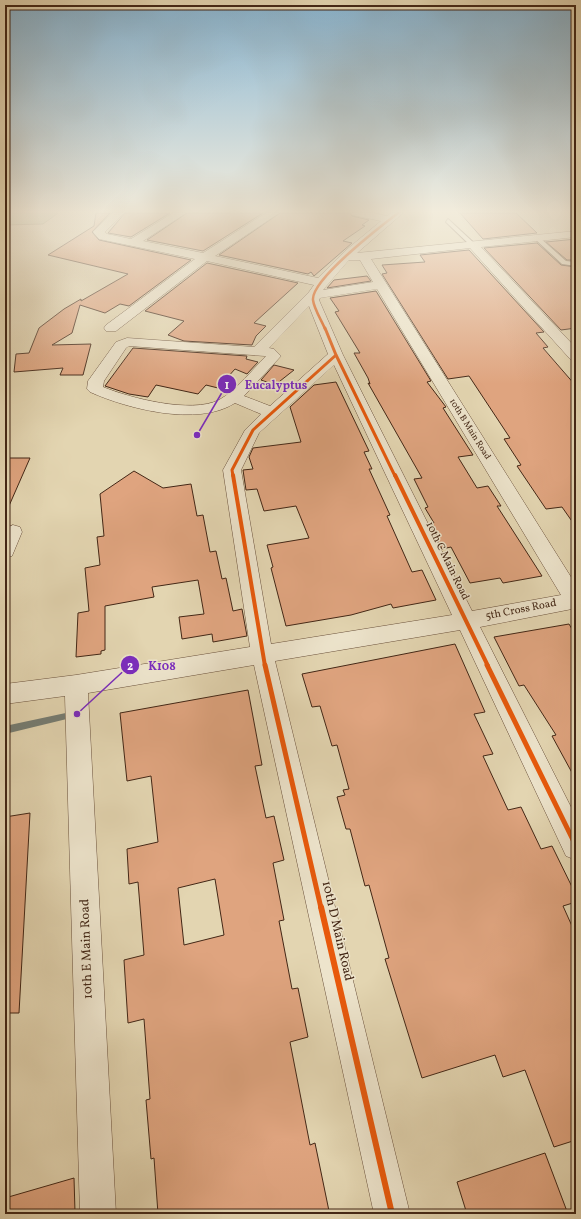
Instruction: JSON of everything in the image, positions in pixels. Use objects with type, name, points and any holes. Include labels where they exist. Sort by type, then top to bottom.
[{"type":"street","points":[[111,328],[188,270]]},
{"type":"street","points":[[250,270],[317,289],[381,285]]},
{"type":"street","points":[[258,351],[334,270]]},
{"type":"street","name":"10th B Main Road","points":[[372,270],[576,600]]},
{"type":"street","points":[[496,270],[576,357]]},
{"type":"street","name":"10th C Main Road","points":[[317,289],[313,300],[336,355],[576,846]]},
{"type":"street","points":[[127,342],[269,352],[274,356],[234,397],[215,408],[200,410],[162,408],[105,394],[95,388],[96,381],[122,345],[127,342]]},
{"type":"street","name":"10th D Main Road","points":[[336,355],[253,430],[242,448],[232,470],[262,653],[392,1214]]},
{"type":"street","points":[[234,397],[272,413]]},
{"type":"street","points":[[5,551],[13,532]]},
{"type":"street","name":"5th Cross Road","points":[[5,694],[76,685],[262,653],[466,621],[576,600]]},
{"type":"street","name":"10th E Main Road","points":[[76,685],[98,1214]]},
{"type":"building","points":[[111,270],[178,270],[129,306],[120,304],[105,313],[80,305],[72,333],[52,345],[91,344],[83,375],[60,375],[63,368],[14,372],[16,354],[29,353],[39,328],[64,309],[128,274]]},
{"type":"building","points":[[198,270],[238,270],[298,283],[254,323],[266,326],[256,336],[252,345],[184,341],[168,335],[184,321],[145,311]]},
{"type":"building","points":[[289,270],[321,270],[314,276],[311,272],[308,274]]},
{"type":"building","points":[[385,270],[487,270],[544,332],[536,333],[548,347],[543,348],[576,386],[576,527],[562,507],[546,509],[517,466],[521,465],[504,439],[510,438],[469,376],[448,379],[382,274],[387,273]]},
{"type":"building","points":[[505,270],[576,270],[576,328],[561,330]]},
{"type":"building","points":[[367,276],[371,281],[327,288],[334,280]]},
{"type":"building","points":[[376,291],[431,381],[427,382],[446,407],[443,408],[473,455],[458,457],[477,488],[488,486],[501,506],[497,506],[542,576],[503,583],[500,578],[470,583],[451,547],[442,549],[430,524],[434,523],[425,508],[428,507],[414,479],[422,478],[368,383],[370,384],[354,353],[360,353],[335,312],[339,311],[330,298]]},
{"type":"building","points":[[133,348],[247,356],[246,359],[258,362],[247,374],[235,369],[218,388],[206,385],[198,394],[156,385],[148,397],[129,394],[105,386]]},
{"type":"building","points":[[274,365],[294,370],[275,385],[261,380]]},
{"type":"building","points":[[336,382],[369,451],[364,452],[372,469],[369,469],[390,515],[387,516],[412,572],[422,570],[436,600],[393,608],[391,604],[351,615],[286,626],[271,568],[273,567],[267,545],[309,538],[296,506],[264,511],[257,489],[246,490],[243,470],[253,469],[249,457],[253,448],[301,442],[290,407],[314,385]]},
{"type":"building","points":[[5,458],[30,458],[5,515]]},
{"type":"building","points":[[134,471],[163,488],[191,484],[197,516],[203,515],[210,552],[216,551],[222,579],[226,578],[233,611],[242,609],[247,636],[213,642],[212,634],[182,639],[179,617],[204,614],[198,580],[152,587],[154,597],[105,606],[105,650],[101,651],[101,654],[76,657],[78,613],[89,611],[85,568],[100,565],[97,537],[104,536],[100,494]]},
{"type":"building","points":[[569,624],[576,636],[576,780],[552,736],[556,735],[524,685],[519,686],[494,637]]},
{"type":"building","points":[[455,644],[485,712],[474,714],[493,754],[483,756],[508,810],[521,807],[541,849],[552,846],[576,895],[576,902],[563,906],[576,935],[576,1140],[554,1147],[525,1070],[503,1077],[495,1055],[422,1078],[385,959],[389,958],[369,885],[365,886],[350,829],[346,829],[337,797],[345,795],[343,790],[349,789],[337,745],[332,746],[320,706],[312,707],[302,674]]},
{"type":"building","points":[[248,690],[262,765],[255,766],[266,818],[274,816],[284,860],[273,863],[284,920],[279,921],[292,989],[298,988],[308,1037],[290,1042],[310,1145],[315,1143],[329,1211],[319,1214],[158,1214],[154,1158],[151,1159],[146,1100],[150,1099],[144,1019],[128,1023],[124,960],[144,955],[138,882],[129,884],[127,849],[158,842],[151,776],[127,781],[120,713]],"holes":[[[215,879],[224,935],[184,945],[178,888]]]},
{"type":"building","points":[[30,813],[19,1013],[5,1013],[5,817]]},
{"type":"building","points":[[545,1153],[568,1214],[467,1214],[457,1182]]},
{"type":"building","points":[[74,1178],[75,1212],[67,1214],[5,1214],[5,1198]]},
{"type":"waterway","points":[[5,730],[75,714]]},
{"type":"cycle path","points":[[332,270],[323,280],[316,291],[313,300],[336,355],[576,846]]},
{"type":"cycle path","points":[[336,355],[253,430],[242,448],[232,470],[262,653],[392,1214]]},
{"type":"place","name":"Eucalyptus","points":[[197,435]]},
{"type":"place","name":"K108","points":[[77,714]]}]
